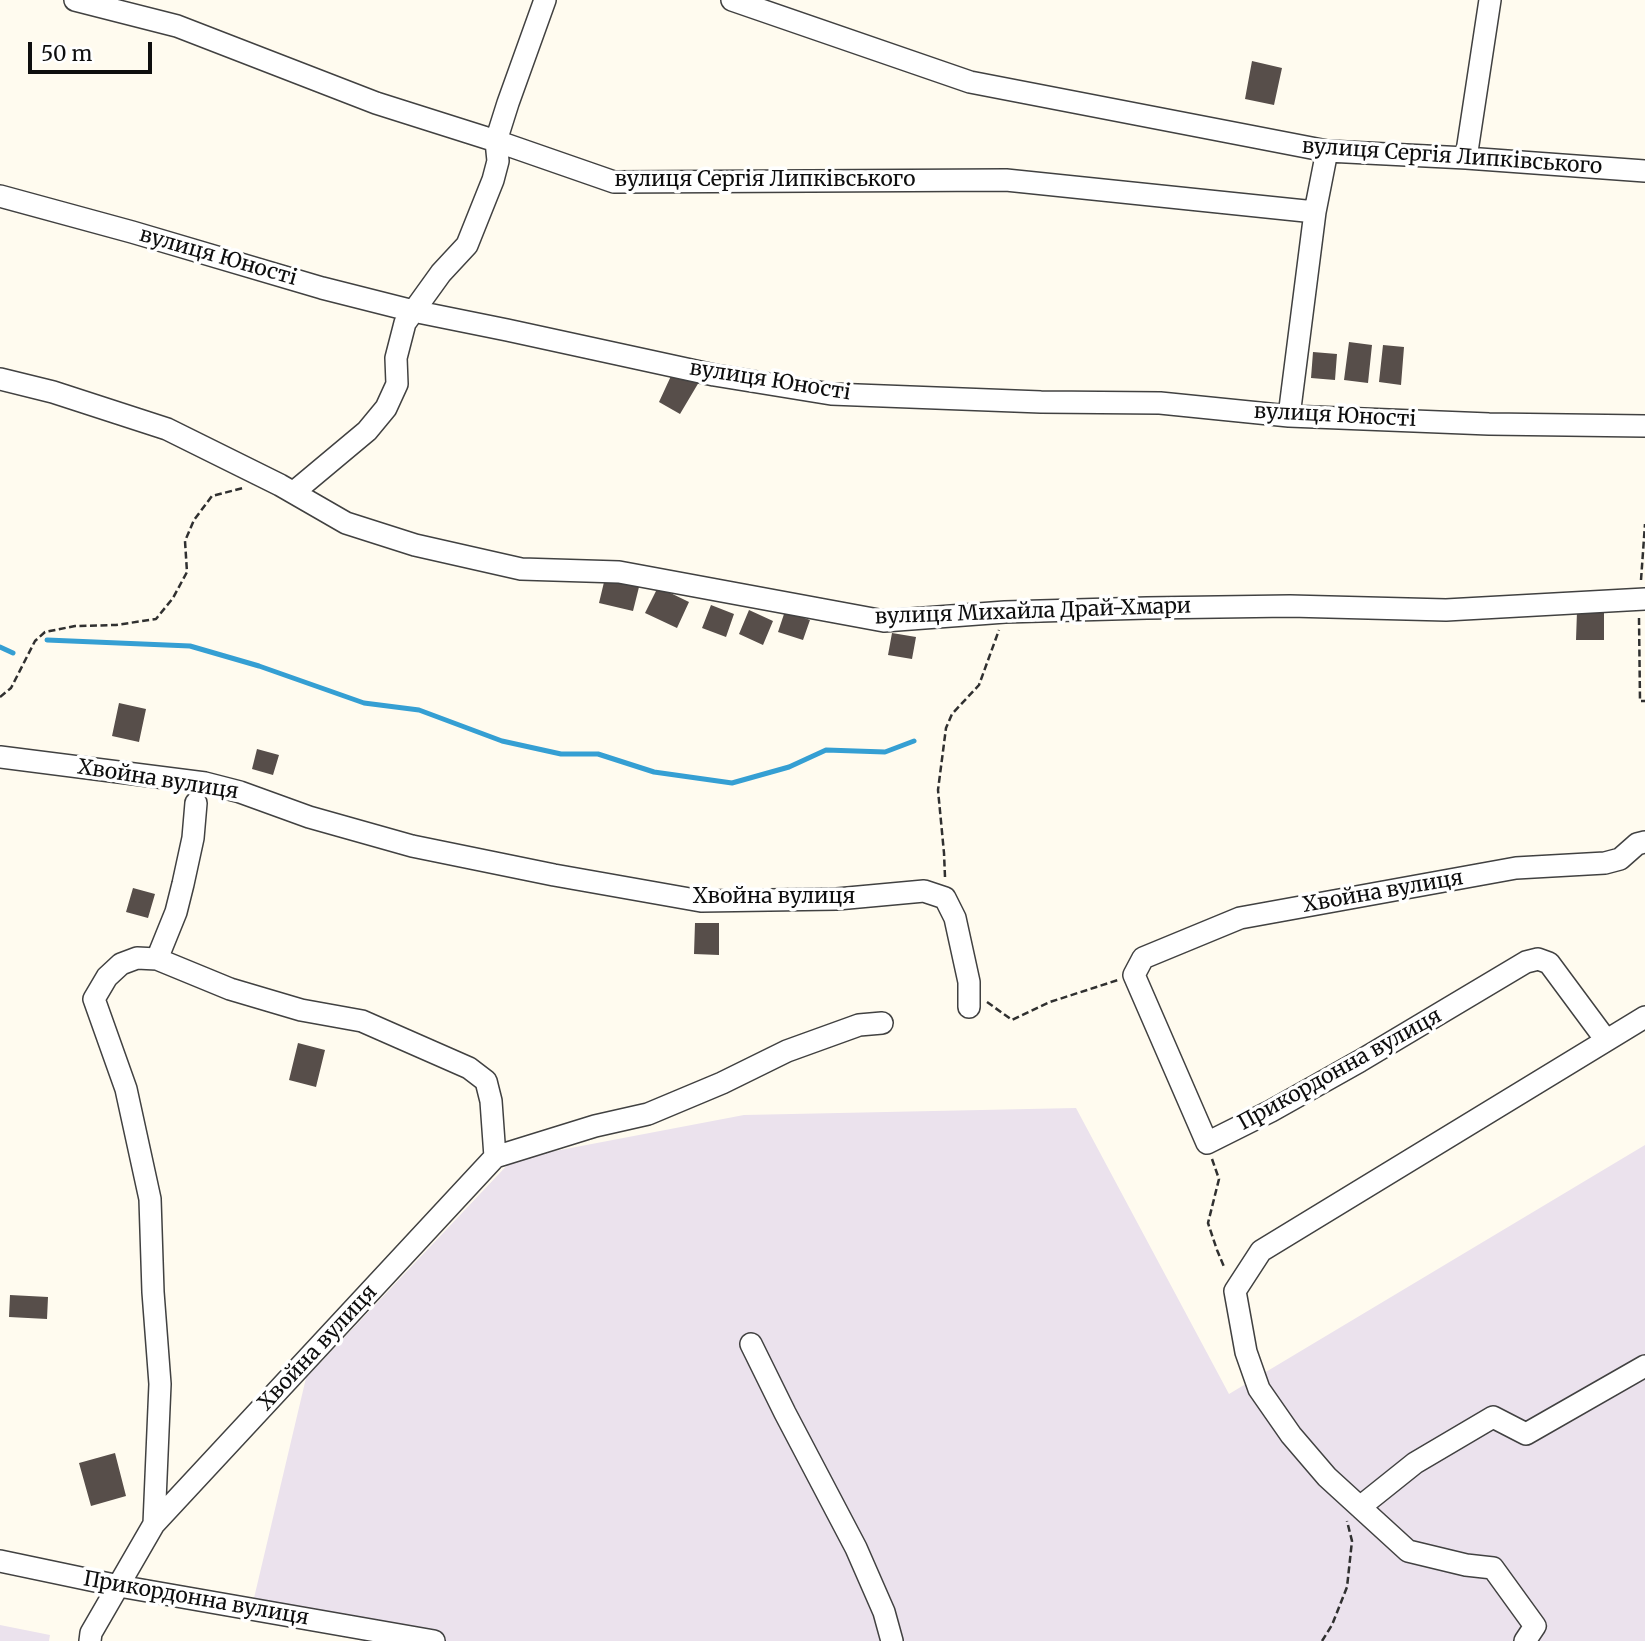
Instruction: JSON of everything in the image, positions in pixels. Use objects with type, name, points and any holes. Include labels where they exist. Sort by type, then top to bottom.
[{"type":"street","name":"вулиця Сергія Липківського","points":[[75,0],[177,26],[376,103],[614,182],[1006,180],[1315,212]]},
{"type":"street","points":[[294,492],[367,431],[386,408],[397,384],[396,358],[405,323],[441,273],[467,245],[493,180],[498,161],[496,141],[545,0]]},
{"type":"street","name":"вулиця Сергія Липківського","points":[[732,0],[970,82],[1327,151],[1645,170]]},
{"type":"street","points":[[1465,158],[1490,0]]},
{"type":"street","points":[[1289,416],[1315,212],[1327,151]]},
{"type":"street","name":"вулиця Юності","points":[[0,196],[322,288],[413,311],[713,375],[831,394],[1160,404],[1289,416],[1489,424],[1645,426]]},
{"type":"street","name":"вулиця Михайла Драй-Хмари","points":[[0,379],[53,392],[167,429],[294,492],[346,523],[415,544],[521,569],[619,572],[884,621],[1005,612],[1277,607],[1446,610],[1645,598]]},
{"type":"street","name":"Хвойна вулиця","points":[[0,757],[205,783],[240,792],[309,817],[412,846],[701,901],[837,899],[924,891],[945,898]]},
{"type":"street","points":[[157,958],[176,912],[193,838],[196,803]]},
{"type":"street","name":"Хвойна вулиця","points":[[1134,975],[1143,958],[1240,918],[1516,868],[1605,863],[1620,859],[1637,844],[1645,842]]},
{"type":"street","points":[[945,898],[955,918],[969,982],[968,1007]]},
{"type":"street","points":[[90,1641],[91,1633],[154,1524],[160,1384],[149,1199],[126,1089],[94,999],[107,977],[121,964],[137,958],[157,958],[230,989],[301,1010],[362,1021],[469,1068],[486,1081],[491,1101],[495,1157],[595,1126],[648,1114],[722,1083],[787,1051],[859,1025],[882,1023]]},
{"type":"street","name":"Прикордонна вулиця","points":[[1206,1143],[1360,1062],[1526,962],[1538,959],[1549,963],[1606,1040]]},
{"type":"street","points":[[1134,975],[1206,1143]]},
{"type":"street","points":[[1525,1641],[1535,1626],[1493,1568],[1466,1565],[1408,1551],[1353,1513],[1291,1435],[1259,1389],[1246,1352],[1235,1292],[1261,1251],[1645,1017]]},
{"type":"street","name":"Хвойна вулиця","points":[[154,1524],[495,1157]]},
{"type":"street","points":[[751,1345],[856,1548],[884,1612],[892,1641]]},
{"type":"street","points":[[1353,1513],[1415,1463],[1493,1417],[1526,1434],[1645,1366]]},
{"type":"street","name":"Прикордонна вулиця","points":[[0,1561],[119,1586],[434,1641]]},
{"type":"path","points":[[0,697],[11,688],[34,641],[45,632],[75,626],[156,620],[173,598],[187,572],[185,541],[194,520],[212,496],[269,479]]},
{"type":"path","points":[[945,898],[938,790],[946,728],[952,714],[979,685],[1005,612]]},
{"type":"path","points":[[969,982],[982,999],[1012,1020],[1050,1002],[1134,975]]},
{"type":"path","points":[[1206,1143],[1219,1179],[1208,1223],[1235,1292]]},
{"type":"path","points":[[1322,1641],[1332,1625],[1347,1587],[1353,1513]]},
{"type":"shaded area","points":[[1076,1108],[1229,1394],[1645,1145],[1645,1641],[396,1641],[250,1615],[306,1378],[513,1159],[744,1115]]},
{"type":"shaded area","points":[[0,1625],[50,1635],[49,1641],[0,1641]]},
{"type":"building","points":[[1252,61],[1282,68],[1274,105],[1245,99]]},
{"type":"building","points":[[1349,342],[1372,345],[1368,383],[1344,380]]},
{"type":"building","points":[[1383,345],[1404,347],[1401,385],[1379,382]]},
{"type":"building","points":[[1313,352],[1337,354],[1335,380],[1311,378]]},
{"type":"building","points":[[671,376],[699,382],[680,414],[659,402]]},
{"type":"building","points":[[605,578],[639,587],[633,611],[599,603]]},
{"type":"building","points":[[658,587],[689,602],[677,628],[645,613]]},
{"type":"building","points":[[711,605],[734,614],[726,637],[702,628]]},
{"type":"building","points":[[749,610],[773,621],[763,645],[739,634]]},
{"type":"building","points":[[785,611],[810,620],[803,640],[778,632]]},
{"type":"building","points":[[1577,611],[1604,612],[1604,640],[1576,640]]},
{"type":"building","points":[[892,633],[916,637],[912,659],[888,655]]},
{"type":"building","points":[[119,703],[146,709],[139,742],[112,736]]},
{"type":"building","points":[[257,749],[279,755],[273,775],[252,769]]},
{"type":"building","points":[[133,888],[155,894],[148,918],[126,912]]},
{"type":"building","points":[[695,923],[719,923],[719,955],[694,954]]},
{"type":"building","points":[[298,1043],[325,1050],[316,1087],[289,1080]]},
{"type":"building","points":[[10,1295],[48,1297],[47,1319],[9,1317]]},
{"type":"building","points":[[115,1453],[126,1496],[91,1506],[79,1463]]},
{"type":"waterway","points":[[47,640],[190,646],[259,666],[364,703],[419,710],[502,741],[561,754],[598,754],[654,772],[732,783],[789,767],[826,750],[885,752],[914,741]]},
{"type":"waterway","points":[[0,647],[13,653]]}]
